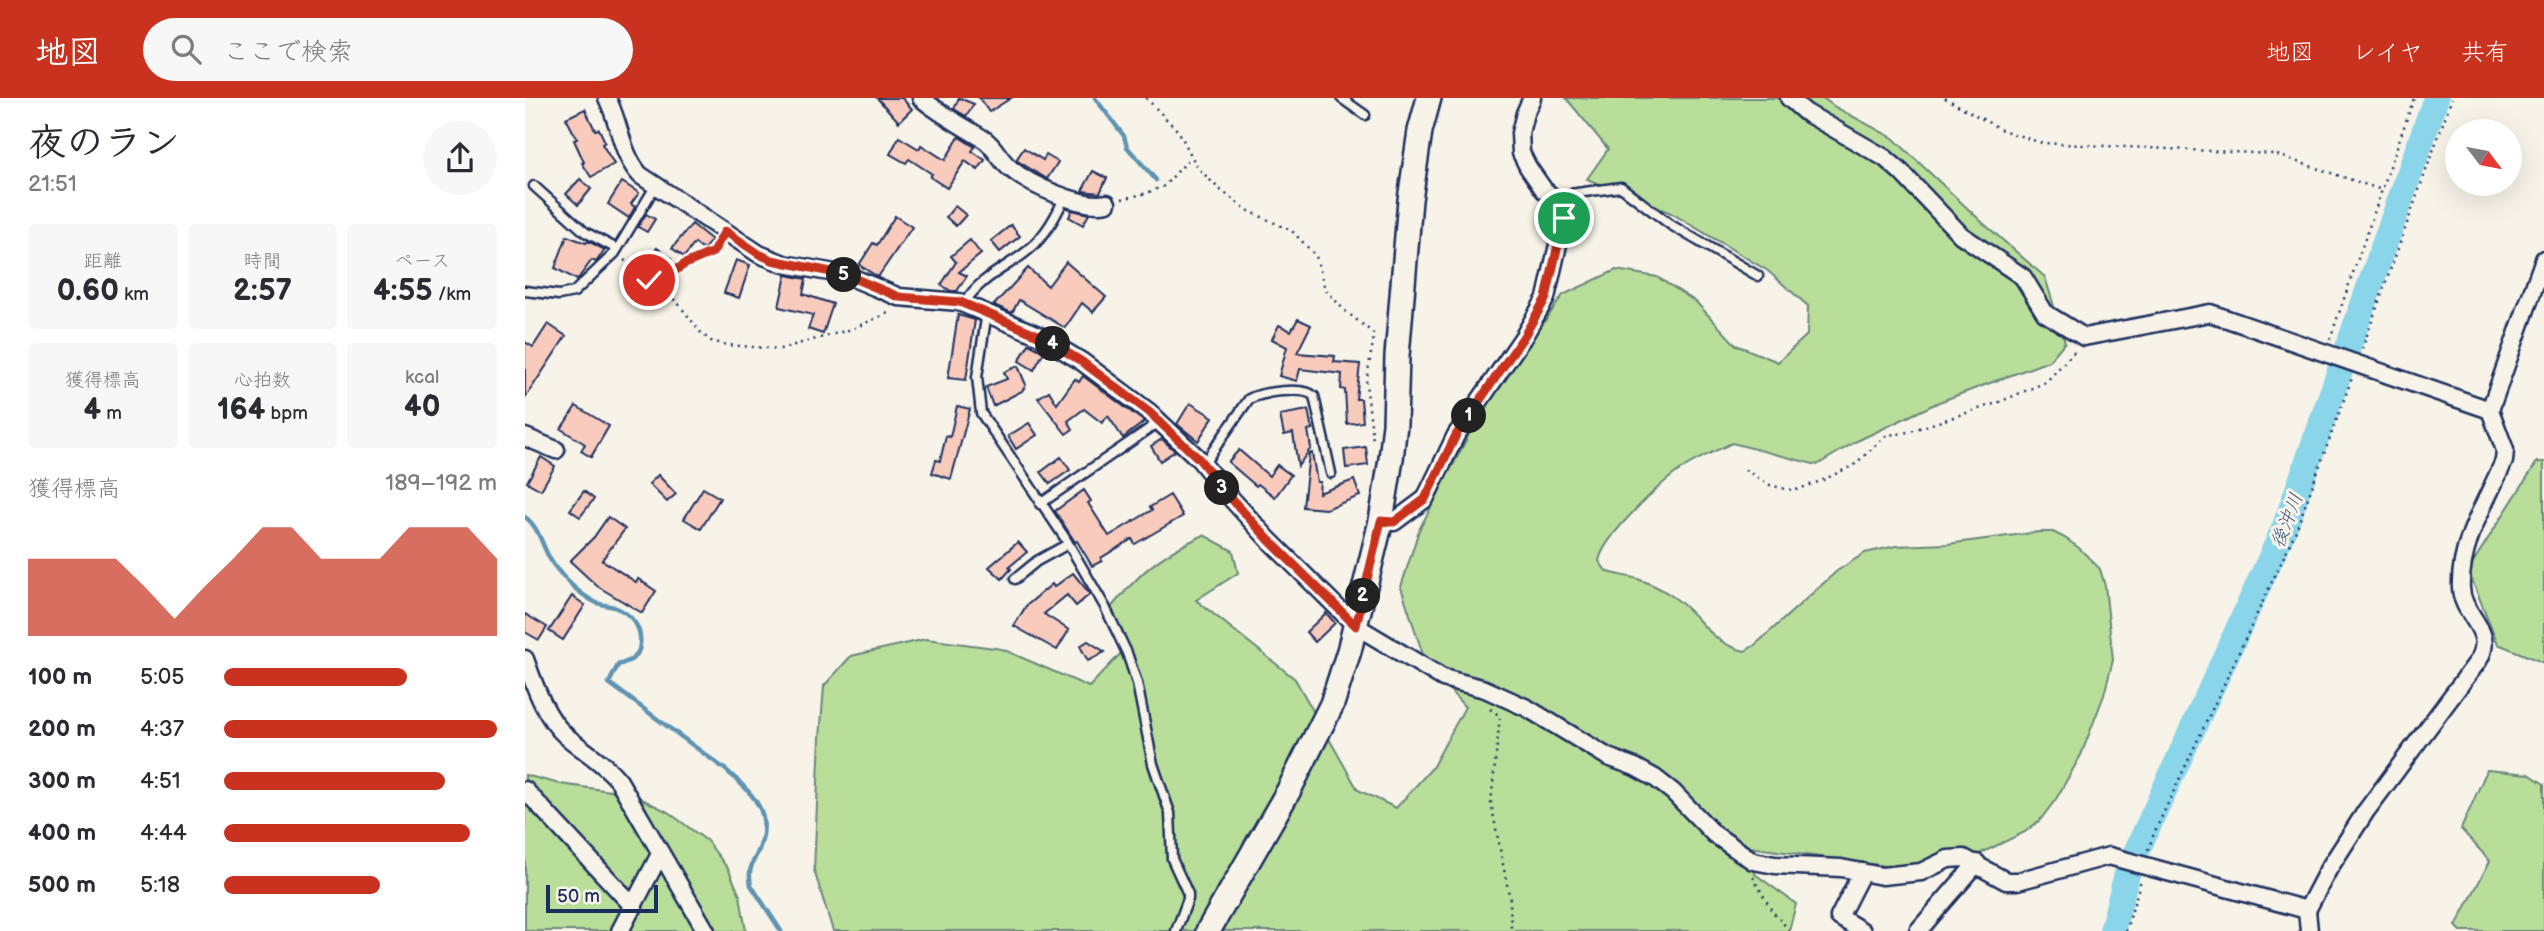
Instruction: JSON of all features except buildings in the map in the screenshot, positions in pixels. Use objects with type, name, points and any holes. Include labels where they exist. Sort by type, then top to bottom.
[{"type":"street","points":[[607,98],[630,164],[640,175],[772,260],[846,275],[908,298],[945,299],[964,304],[1038,335],[1081,361],[1159,421],[1203,465],[1285,556],[1356,626],[1443,678],[1485,689],[1527,708],[1608,757],[1655,778],[1673,792],[1714,834],[1753,861],[1841,868],[1882,876],[1921,872],[1948,859],[1964,858],[2006,881],[2018,881],[2109,856],[2307,910]]},
{"type":"street","points":[[921,98],[952,122],[993,147],[1011,169],[1064,198],[1097,206],[1107,203]]},
{"type":"street","points":[[1208,931],[1289,790],[1332,704],[1356,626],[1381,521],[1395,424],[1397,356],[1410,200],[1420,131],[1429,98]]},
{"type":"street","points":[[1789,98],[1805,112],[1885,158],[1961,235],[2024,276],[2045,313],[2084,337],[2210,313],[2490,410]]},
{"type":"street","points":[[1381,521],[1394,522],[1425,499],[1456,435],[1524,336],[1546,298],[1564,218],[1560,203],[1544,190],[1521,153],[1520,134],[1529,99]]},
{"type":"street","points":[[2309,931],[2307,910],[2328,870],[2366,811],[2482,654],[2484,638],[2463,603],[2461,581],[2467,546],[2504,461],[2505,450],[2490,410],[2544,259]]},
{"type":"street","points":[[525,437],[556,450]]},
{"type":"street","points":[[525,659],[557,727],[610,770],[631,800],[706,931]]},
{"type":"street","points":[[525,790],[634,907]]},
{"type":"street","points":[[620,931],[660,854]]},
{"type":"street","points":[[1918,931],[1977,863]]},
{"type":"street","points":[[1861,872],[1839,917],[1862,931]]},
{"type":"lane","points":[[1341,98],[1365,114]]},
{"type":"lane","points":[[525,291],[559,295],[574,292],[616,251],[656,185]]},
{"type":"lane","points":[[534,186],[585,232],[616,251]]},
{"type":"lane","points":[[1552,197],[1621,187],[1671,225],[1758,276]]},
{"type":"lane","points":[[964,304],[983,281],[1040,239],[1058,213],[1064,198]]},
{"type":"lane","points":[[987,312],[977,377],[981,413],[1068,544],[1105,607],[1132,664],[1153,764],[1170,813],[1172,859],[1188,894],[1176,931]]},
{"type":"lane","points":[[1203,465],[1249,399],[1256,395],[1304,390],[1314,396],[1331,473]]},
{"type":"lane","points":[[1040,504],[1159,421]]},
{"type":"lane","points":[[1015,579],[1037,561],[1068,544]]},
{"type":"path","points":[[1146,98],[1179,132],[1191,157],[1206,178],[1235,202],[1292,231],[1316,256],[1325,289],[1344,310],[1372,332],[1374,336],[1366,383],[1374,449]]},
{"type":"path","points":[[1945,98],[2002,130],[2042,143],[2274,154],[2382,190]]},
{"type":"path","points":[[2328,353],[2414,98]]},
{"type":"path","points":[[2126,931],[2155,831],[2295,533],[2452,98]]},
{"type":"path","points":[[1107,203],[1164,186],[1191,157]]},
{"type":"path","points":[[655,284],[685,264],[713,252],[725,231]]},
{"type":"path","points":[[616,251],[677,302],[695,329],[711,341],[727,345],[780,349],[852,329],[888,314],[908,298]]},
{"type":"path","points":[[1745,470],[1770,485],[1785,489],[1796,490],[1821,481],[1854,465],[1887,435],[1904,433],[1997,403],[2046,382],[2070,359],[2084,337]]},
{"type":"path","points":[[1490,709],[1500,716],[1491,803],[1510,900],[1511,931]]},
{"type":"path","points":[[1730,847],[1755,880],[1772,911],[1790,931]]},
{"type":"green space","points":[[1566,98],[1823,98],[1893,138],[2045,277],[2065,342],[2049,361],[1939,402],[1857,441],[1817,465],[1732,443],[1689,464],[1661,485],[1611,538],[1599,561],[1606,571],[1638,579],[1668,593],[1722,642],[1745,651],[1837,571],[1865,553],[1896,546],[1947,544],[2039,532],[2053,532],[2065,538],[2100,569],[2105,586],[2113,660],[2104,695],[2081,755],[2056,799],[2040,820],[2025,832],[1975,856],[1929,872],[1749,847],[1755,874],[1796,904],[1789,931],[833,931],[814,870],[820,738],[824,686],[851,656],[926,639],[1002,649],[1089,687],[1125,649],[1108,611],[1130,586],[1161,558],[1204,535],[1233,551],[1238,573],[1196,600],[1295,679],[1358,790],[1396,808],[1432,768],[1465,707],[1426,664],[1401,587],[1419,530],[1476,421],[1563,295],[1616,270],[1657,277],[1696,302],[1736,345],[1778,362],[1807,335],[1808,306],[1768,271],[1671,213],[1587,179],[1608,149]]},
{"type":"green space","points":[[2537,462],[2544,462],[2544,663],[2498,644],[2468,570]]},
{"type":"green space","points":[[2487,770],[2529,774],[2544,784],[2544,931],[2461,931],[2456,926],[2490,861],[2461,829]]},
{"type":"green space","points":[[525,775],[560,784],[632,794],[668,812],[707,841],[729,870],[740,896],[746,931],[525,931]]},
{"type":"waterway","points":[[1095,98],[1124,136],[1127,147],[1156,180]]},
{"type":"waterway","name":"後沖川","points":[[2112,931],[2128,870],[2284,529],[2436,98]]},
{"type":"waterway","points":[[525,517],[535,528],[552,562],[568,582],[595,602],[625,613],[637,626],[640,637],[638,653],[618,665],[609,683],[726,770],[753,797],[763,817],[764,828],[751,869],[751,885],[781,931]]},
{"type":"route","points":[[649,280],[655,284],[670,272],[713,252],[725,231],[759,254],[784,264],[846,275],[899,297],[960,302],[1038,335],[1109,380],[1149,412],[1199,459],[1269,540],[1356,626],[1381,521],[1394,522],[1425,499],[1456,435],[1524,336],[1546,298],[1564,218]]}]
